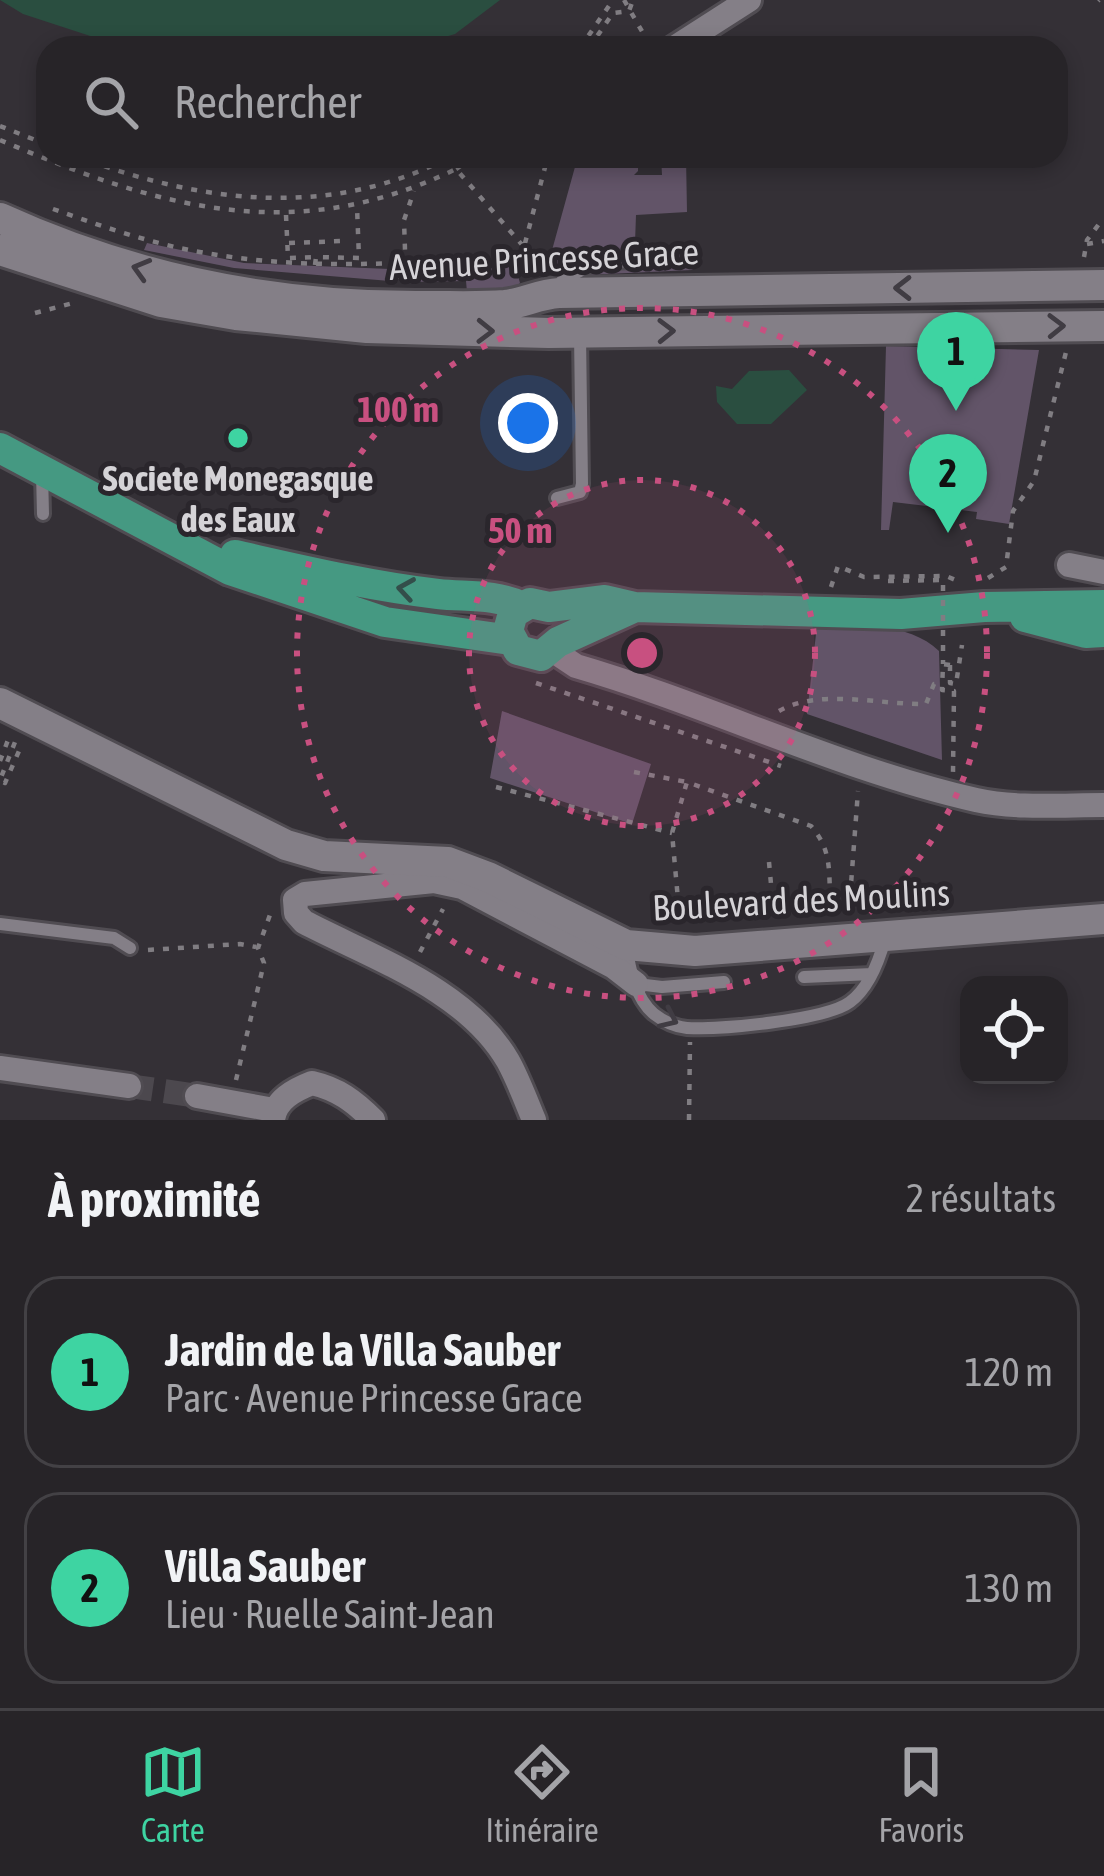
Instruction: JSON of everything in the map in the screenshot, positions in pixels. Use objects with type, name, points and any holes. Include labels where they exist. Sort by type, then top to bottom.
[{"type":"main road","points":[[0,448],[230,569],[385,622],[510,640],[529,656],[635,607]]},
{"type":"main road","points":[[171,539],[336,578],[535,607],[561,622],[555,646]]},
{"type":"main road","points":[[979,590],[1086,633],[1104,632]]},
{"type":"main road","points":[[510,640],[509,621],[535,607],[605,600],[635,607],[902,614],[979,590],[1104,605]]},
{"type":"street","points":[[692,36],[748,0]]},
{"type":"street","name":"Avenue Princesse Grace","points":[[0,218],[128,266],[240,295],[398,307],[503,305],[553,292],[1104,285]]},
{"type":"street","name":"Avenue Princesse Grace","points":[[0,250],[123,291],[236,315],[367,328],[580,333],[1104,326]]},
{"type":"street","points":[[553,292],[580,333]]},
{"type":"street","points":[[549,333],[553,292]]},
{"type":"street","points":[[1069,565],[1104,572]]},
{"type":"street","points":[[555,646],[576,666],[905,780],[980,801],[1104,805]]},
{"type":"street","name":"Boulevard des Moulins","points":[[0,703],[286,845],[324,856],[488,877],[626,945],[678,952],[1104,919]]},
{"type":"street","points":[[534,1120],[508,1060],[482,1026],[416,980],[304,922],[296,913],[295,901],[304,894],[434,881],[455,874],[636,984]]},
{"type":"street","points":[[0,1068],[129,1086]]},
{"type":"street","points":[[197,1096],[273,1115],[297,1089],[311,1083],[331,1087],[373,1120]]},
{"type":"lane","points":[[553,292],[562,280],[594,263],[648,260]]},
{"type":"lane","points":[[557,498],[572,497],[582,484],[580,333]]},
{"type":"lane","points":[[42,471],[44,514]]},
{"type":"lane","points":[[0,923],[114,938],[130,948]]},
{"type":"lane","points":[[626,945],[636,984],[655,1015],[689,1028],[830,1013],[849,1003],[872,974],[886,937]]},
{"type":"lane","points":[[804,977],[872,974]]},
{"type":"lane","points":[[636,984],[724,982]]},
{"type":"path","points":[[628,0],[629,11],[645,36]]},
{"type":"path","points":[[589,36],[610,1]]},
{"type":"path","points":[[591,36],[613,13],[629,11]]},
{"type":"path","points":[[0,126],[36,141]]},
{"type":"path","points":[[0,140],[36,155]]},
{"type":"path","points":[[67,168],[153,197],[230,211],[286,214],[357,205],[415,189],[456,169],[525,250],[553,292]]},
{"type":"path","points":[[125,168],[177,184],[278,201],[343,194],[419,168]]},
{"type":"path","points":[[525,250],[545,168]]},
{"type":"path","points":[[399,284],[404,220],[415,189]]},
{"type":"path","points":[[286,214],[288,258],[359,258],[357,205]]},
{"type":"path","points":[[52,209],[190,250],[316,261],[400,264],[525,250]]},
{"type":"path","points":[[1084,258],[1087,244],[1104,220]]},
{"type":"path","points":[[289,243],[343,241]]},
{"type":"path","points":[[1087,244],[1104,241]]},
{"type":"path","points":[[831,586],[838,566],[864,578],[946,576],[979,590],[1006,567],[1012,511],[1034,481],[1067,346]]},
{"type":"path","points":[[888,578],[943,580],[942,690],[954,691],[953,772]]},
{"type":"path","points":[[944,664],[950,665],[950,683],[956,683],[962,645]]},
{"type":"path","points":[[535,683],[793,770]]},
{"type":"path","points":[[777,712],[795,702],[819,700],[926,704],[934,684],[943,683]]},
{"type":"path","points":[[0,761],[12,741],[0,781],[5,783],[14,760]]},
{"type":"path","points":[[634,772],[687,782],[811,826],[828,853],[830,894],[850,894]]},
{"type":"path","points":[[678,952],[680,914],[672,833],[687,782]]},
{"type":"path","points":[[496,787],[672,833]]},
{"type":"path","points":[[850,939],[858,791],[873,797]]},
{"type":"path","points":[[769,862],[774,917]]},
{"type":"path","points":[[416,959],[449,896],[455,874]]},
{"type":"path","points":[[231,1103],[264,963],[258,948],[275,903],[295,901]]},
{"type":"path","points":[[656,916],[680,914]]},
{"type":"path","points":[[130,948],[158,952],[240,944],[258,948]]},
{"type":"path","points":[[689,1028],[689,1120]]},
{"type":"shaded area","points":[[0,0],[500,0],[448,36],[90,36],[23,14]]},
{"type":"shaded area","points":[[575,168],[638,168],[634,175],[662,175],[662,168],[686,168],[687,212],[636,215],[635,243],[656,244],[656,255],[696,254],[700,260],[692,270],[585,275],[600,269],[656,266],[645,254],[619,254],[546,272]]},
{"type":"shaded area","points":[[147,243],[244,263],[390,269],[390,281],[234,268],[144,250]]},
{"type":"shaded area","points":[[514,261],[520,283],[514,289],[467,292],[466,281],[406,282],[405,269]]},
{"type":"shaded area","points":[[886,346],[1039,350],[1009,524],[976,519],[977,512],[893,502],[889,530],[881,530]]},
{"type":"shaded area","points":[[789,370],[807,390],[771,424],[737,424],[717,402],[716,386],[732,389],[749,371]]},
{"type":"shaded area","points":[[817,625],[898,630],[939,651],[942,760],[807,714]]},
{"type":"shaded area","points":[[502,711],[651,764],[632,824],[490,778]]},
{"type":"tunnel","points":[[129,1086],[197,1096]]},
{"type":"place","name":"Jardin de la Villa Sauber","points":[[956,411]]},
{"type":"place","name":"Societe Monegasque des Eaux","points":[[238,438]]},
{"type":"place","name":"Villa Sauber","points":[[948,533]]}]
